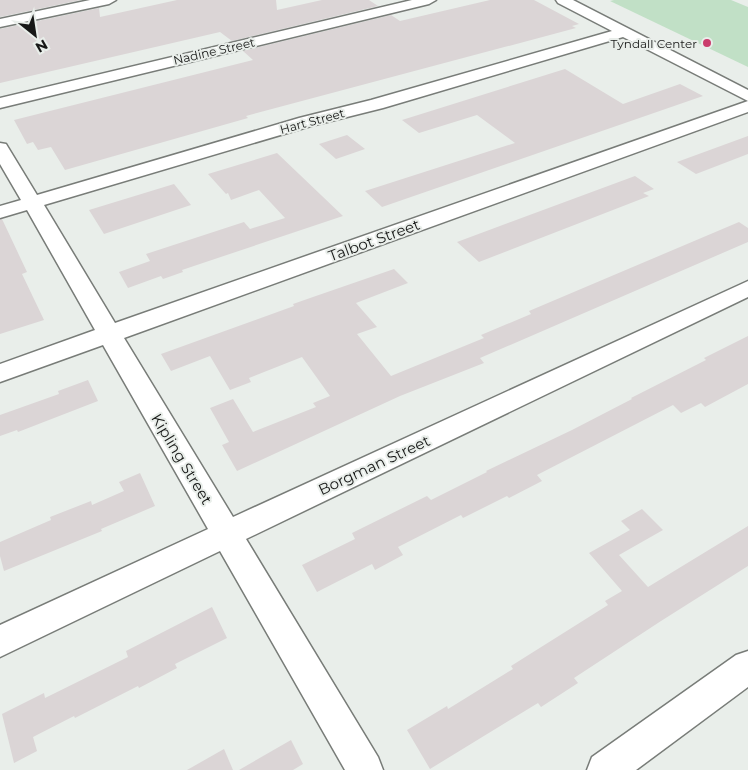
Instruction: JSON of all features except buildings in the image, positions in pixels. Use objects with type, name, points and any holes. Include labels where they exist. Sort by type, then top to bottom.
[{"type":"street","points":[[0,23],[109,0]]},
{"type":"street","name":"Nadine Street","points":[[0,103],[211,50],[429,0]]},
{"type":"street","points":[[563,0],[748,96]]},
{"type":"street","name":"Hart Street","points":[[0,212],[296,124],[377,104],[625,32]]},
{"type":"street","name":"Talbot Street","points":[[0,373],[748,106]]},
{"type":"street","name":"Kipling Street","points":[[0,148],[365,770]]},
{"type":"street","name":"Borgman Street","points":[[0,640],[748,288]]},
{"type":"street","points":[[605,770],[748,667]]},
{"type":"green space","name":"Tyndall Center","points":[[731,0],[748,7],[748,67],[610,1]]},
{"type":"place","name":"Tyndall Center","points":[[707,43]]}]
